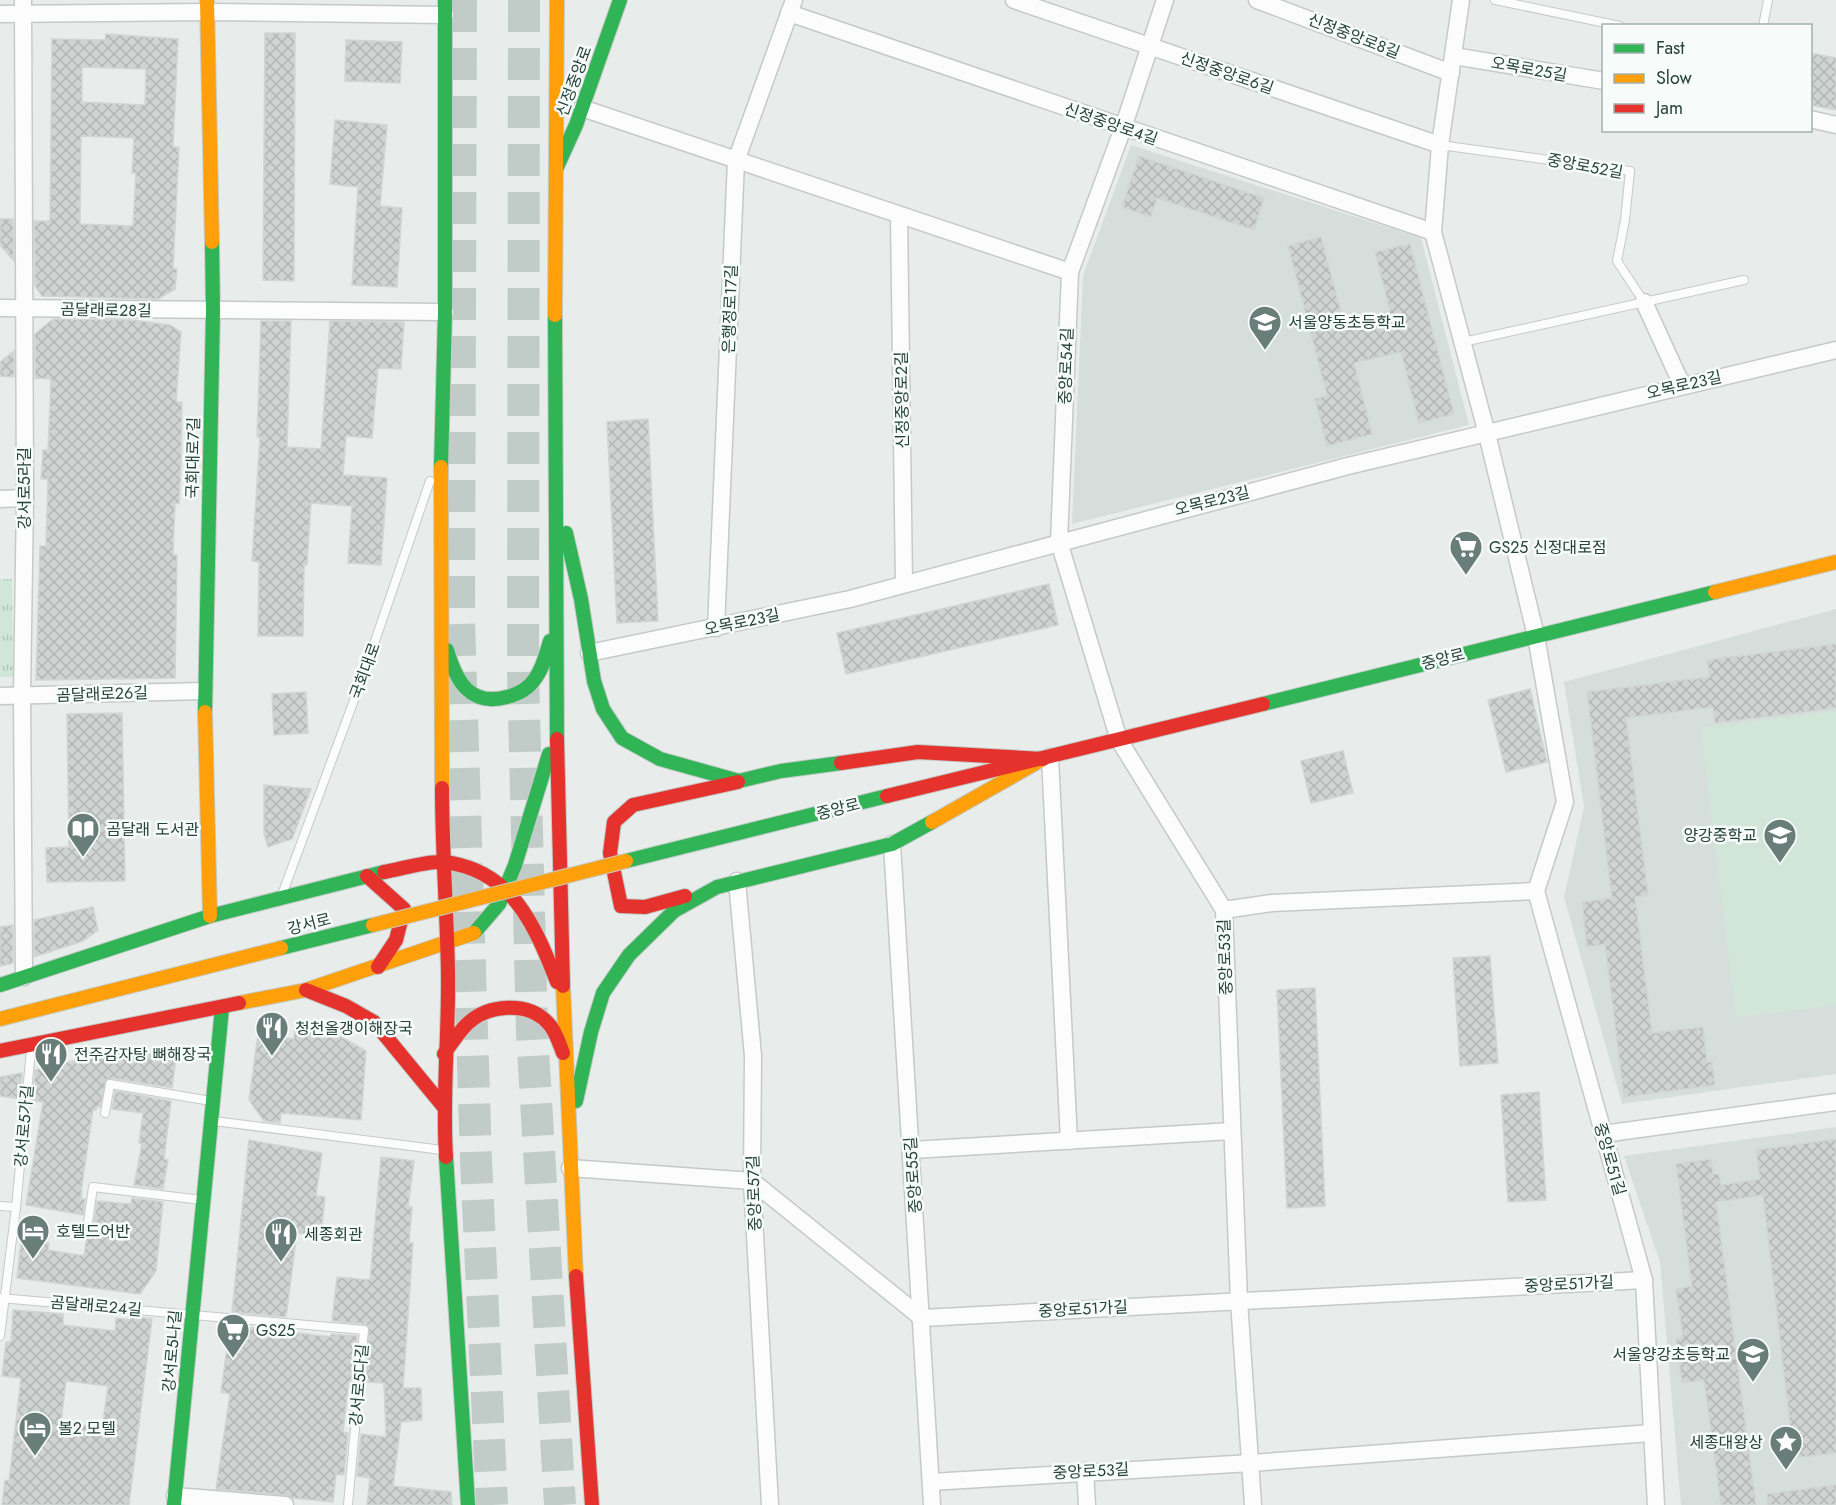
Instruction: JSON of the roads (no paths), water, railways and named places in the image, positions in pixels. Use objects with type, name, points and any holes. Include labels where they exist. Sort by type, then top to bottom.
[{"type":"main road","points":[[557,0],[556,727],[568,1137],[592,1505]]},
{"type":"main road","name":"신정중앙로","points":[[555,171],[582,108],[620,0]]},
{"type":"main road","name":"국회대로7길","points":[[207,6],[213,311],[204,691],[210,916]]},
{"type":"main road","points":[[445,7],[446,312],[442,443],[441,632],[442,862],[448,974],[443,1106],[468,1505]]},
{"type":"main road","points":[[555,484],[581,599],[589,653],[603,709],[622,738],[660,759],[739,781]]},
{"type":"main road","name":"중앙로","points":[[626,861],[1836,562]]},
{"type":"main road","points":[[441,632],[455,678],[466,692],[477,698],[489,700],[512,697],[532,683],[544,661],[556,625]]},
{"type":"main road","points":[[0,1051],[306,990],[445,946],[472,935],[499,903],[533,809],[556,727]]},
{"type":"main road","points":[[918,752],[1047,758],[892,844],[737,881],[648,907],[631,910],[621,906],[615,895],[611,838],[613,825],[621,813],[633,805],[781,771],[918,752]]},
{"type":"main road","points":[[419,866],[442,788]]},
{"type":"main road","name":"강서로","points":[[0,1018],[626,861]]},
{"type":"main road","points":[[0,985],[210,916],[367,876],[442,862],[472,869],[495,880],[524,909],[537,933],[563,997]]},
{"type":"main road","points":[[367,876],[404,909],[403,928],[394,949],[378,967]]},
{"type":"main road","points":[[568,1137],[591,1032],[603,993],[629,955],[667,917],[717,887]]},
{"type":"main road","points":[[306,990],[346,1006],[374,1022],[443,1106]]},
{"type":"main road","points":[[444,1054],[467,1024],[481,1014],[515,1007],[536,1013],[550,1025],[565,1056]]},
{"type":"main road","name":"강서로5나길","points":[[175,1500],[222,1008]]},
{"type":"street","name":"신정중앙로6길","points":[[1014,0],[1440,145]]},
{"type":"street","name":"중앙로54길","points":[[1119,740],[1059,542],[1070,272],[1123,128],[1165,0]]},
{"type":"street","name":"신정중앙로8길","points":[[1257,0],[1453,64]]},
{"type":"street","points":[[1224,910],[1272,903],[1536,891],[1565,802],[1536,636],[1487,434],[1433,232],[1440,145],[1461,0]]},
{"type":"street","name":"신정중앙로4길","points":[[792,6],[1123,128],[1433,232]]},
{"type":"street","name":"은행정로17길","points":[[717,628],[736,161],[792,6]]},
{"type":"street","points":[[0,14],[23,7],[445,7]]},
{"type":"street","name":"강서로5라길","points":[[23,7],[22,308],[25,498],[21,696],[24,977]]},
{"type":"street","name":"오목로25길","points":[[1453,64],[1602,81]]},
{"type":"street","points":[[582,108],[1070,272]]},
{"type":"street","points":[[1812,119],[1836,125]]},
{"type":"street","name":"신정중앙로2길","points":[[899,216],[904,584]]},
{"type":"street","points":[[1644,302],[1682,385]]},
{"type":"street","name":"곰달래로28길","points":[[0,308],[213,311]]},
{"type":"street","points":[[213,311],[446,312]]},
{"type":"street","name":"오목로23길","points":[[589,653],[850,599],[1348,466],[1836,350]]},
{"type":"street","points":[[0,499],[25,498]]},
{"type":"street","name":"곰달래로26길","points":[[0,696],[204,691]]},
{"type":"street","name":"중앙로53길","points":[[1119,740],[1224,910],[1239,1301],[1253,1505]]},
{"type":"street","points":[[1047,758],[1069,1141]]},
{"type":"street","name":"중앙로55길","points":[[892,844],[932,1505]]},
{"type":"street","name":"중앙로57길","points":[[737,881],[753,1056],[752,1181],[770,1505]]},
{"type":"street","name":"중앙로51길","points":[[1536,891],[1644,1280],[1656,1505]]},
{"type":"street","points":[[1603,1134],[1836,1102]]},
{"type":"street","points":[[912,1150],[1232,1131]]},
{"type":"street","points":[[570,1168],[752,1181],[922,1318]]},
{"type":"street","name":"중앙로51가길","points":[[922,1318],[1644,1280]]},
{"type":"street","points":[[1251,1463],[1651,1433]]},
{"type":"street","name":"중앙로53길","points":[[931,1482],[1085,1471],[1251,1463]]},
{"type":"street","points":[[1085,1471],[1087,1505]]},
{"type":"street","points":[[175,1500],[285,1505]]},
{"type":"lane","points":[[1495,0],[1610,24]]},
{"type":"lane","points":[[1763,24],[1768,0]]},
{"type":"lane","name":"중앙로52길","points":[[1440,145],[1630,171],[1625,220],[1617,261],[1644,302]]},
{"type":"lane","points":[[1462,342],[1744,280]]},
{"type":"lane","name":"국회대로","points":[[281,897],[387,609],[442,443]]},
{"type":"lane","name":"강서로5가길","points":[[0,1336],[2,1298],[16,1207],[32,1045]]},
{"type":"lane","points":[[105,1113],[110,1084],[212,1101]]},
{"type":"lane","points":[[210,1120],[446,1150]]},
{"type":"lane","points":[[88,1222],[93,1187],[203,1200]]},
{"type":"lane","points":[[0,1206],[16,1207]]},
{"type":"lane","name":"곰달래로24길","points":[[2,1298],[192,1314]]},
{"type":"lane","name":"강서로5다길","points":[[192,1314],[364,1330],[348,1505]]},
{"type":"tunnel","points":[[461,0],[459,620],[476,1160],[492,1505]]},
{"type":"tunnel","points":[[524,0],[523,672],[532,1033],[560,1505]]},
{"type":"place","name":"서울양동초등학교","points":[[1265,351]]},
{"type":"place","name":"GS25 신정대로점","points":[[1466,576]]},
{"type":"place","name":"곰달래 도서관","points":[[83,858]]},
{"type":"place","name":"양강중학교","points":[[1780,864]]},
{"type":"place","name":"청천올갱이해장국","points":[[272,1057]]},
{"type":"place","name":"전주감자탕 뼈해장국","points":[[51,1083]]},
{"type":"place","name":"호텔드어반","points":[[33,1260]]},
{"type":"place","name":"세종회관","points":[[281,1263]]},
{"type":"place","name":"GS25","points":[[233,1359]]},
{"type":"place","name":"서울양강초등학교","points":[[1753,1383]]},
{"type":"place","name":"볼2 모텔","points":[[35,1457]]},
{"type":"place","name":"세종대왕상","points":[[1786,1471]]}]
